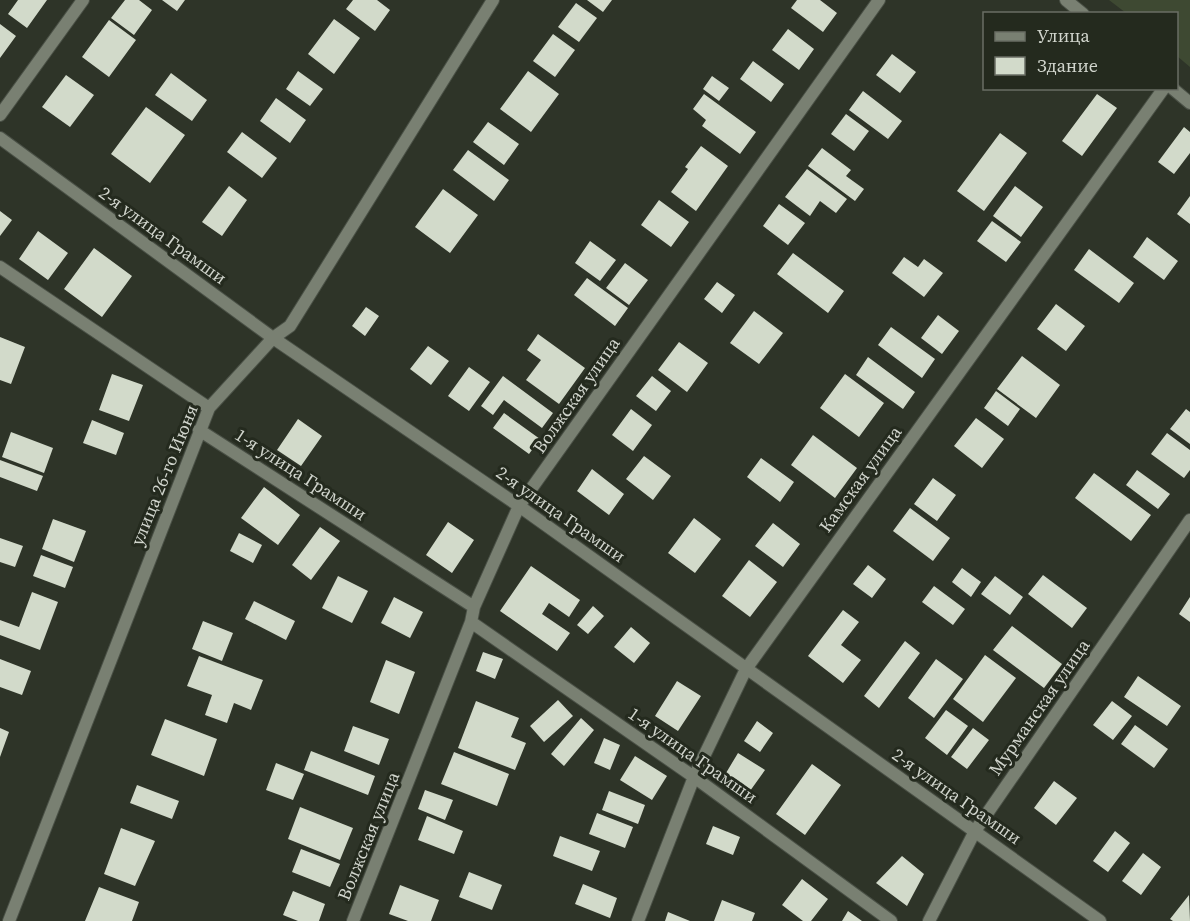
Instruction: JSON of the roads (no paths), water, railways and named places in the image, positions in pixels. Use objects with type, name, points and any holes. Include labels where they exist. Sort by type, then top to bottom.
[{"type":"street","points":[[0,115],[83,0]]},
{"type":"street","name":"улица 26-го Июня","points":[[9,921],[209,408],[273,338],[290,326],[494,0]]},
{"type":"street","name":"Волжская улица","points":[[353,921],[471,622],[474,607],[519,506],[879,0]]},
{"type":"street","points":[[1065,0],[1080,12]]},
{"type":"street","name":"Камская улица","points":[[638,921],[694,777],[746,669],[1163,90]]},
{"type":"street","points":[[1174,90],[1190,103]]},
{"type":"street","name":"2-я улица Грамши","points":[[0,138],[273,338],[519,506],[1100,921]]},
{"type":"street","points":[[0,267],[209,408]]},
{"type":"street","name":"1-я улица Грамши","points":[[199,430],[474,607]]},
{"type":"street","name":"Мурманская улица","points":[[929,921],[975,831],[1190,520]]},
{"type":"street","name":"1-я улица Грамши","points":[[471,622],[694,777],[891,921]]}]
